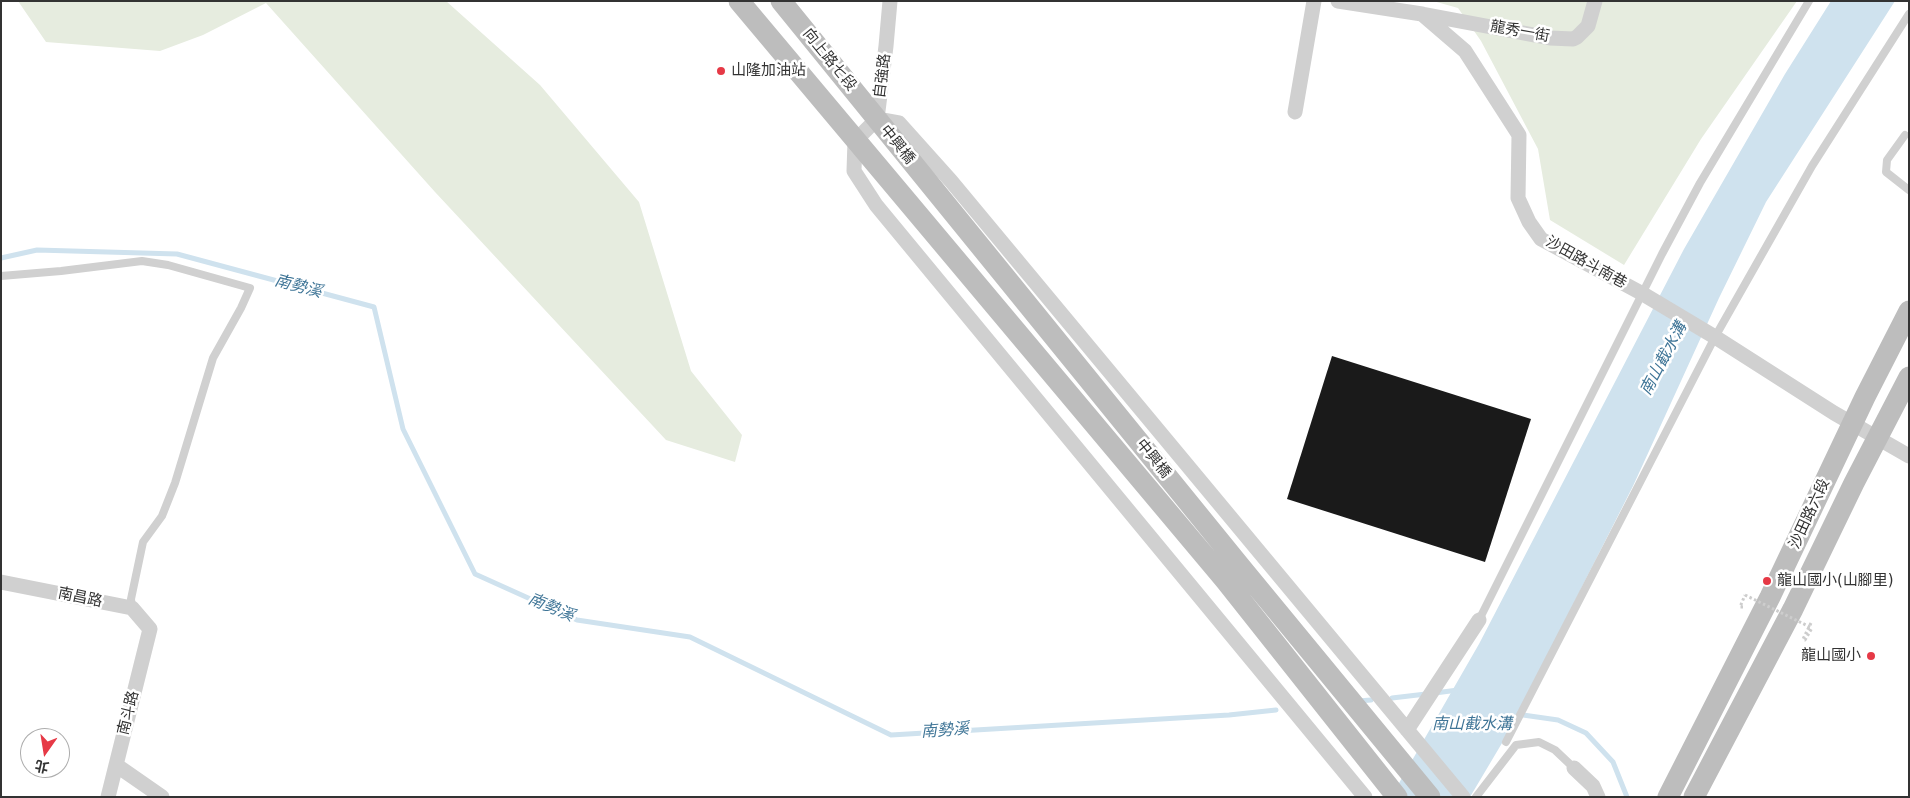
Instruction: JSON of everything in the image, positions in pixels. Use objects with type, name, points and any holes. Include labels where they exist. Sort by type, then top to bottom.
[{"type":"main road","name":"向上路七段","points":[[739,1],[855,141]]},
{"type":"main road","name":"向上路七段","points":[[782,1],[877,120]]},
{"type":"main road","name":"中興橋","points":[[877,120],[1430,797]]},
{"type":"main road","name":"中興橋","points":[[855,141],[1225,580],[1397,797]]},
{"type":"main road","name":"沙田路六段","points":[[1668,797],[1770,597],[1909,311]]},
{"type":"main road","name":"沙田路六段","points":[[1694,797],[1793,610],[1876,439],[1909,377]]},
{"type":"street","name":"自強路","points":[[855,141],[877,120],[890,1]]},
{"type":"street","points":[[1295,112],[1314,1]]},
{"type":"street","points":[[1338,1],[1422,14]]},
{"type":"street","name":"龍秀一街","points":[[1422,14],[1550,38],[1573,39],[1578,37],[1588,26],[1595,1]]},
{"type":"street","name":"沙田路斗南巷","points":[[1422,14],[1465,51],[1519,135],[1518,198],[1528,222],[1541,240],[1643,294],[1715,337],[1876,439],[1909,456]]},
{"type":"street","points":[[877,120],[899,123],[951,182],[1463,797]]},
{"type":"street","points":[[855,141],[854,171],[876,205],[1365,797]]},
{"type":"street","name":"南昌路","points":[[1,582],[132,608]]},
{"type":"street","name":"南斗路","points":[[108,797],[150,629],[132,608]]},
{"type":"street","points":[[1408,730],[1479,620]]},
{"type":"street","points":[[116,765],[162,797]]},
{"type":"street","points":[[1574,768],[1592,786],[1598,797]]},
{"type":"lane","points":[[1479,620],[1632,312],[1700,183],[1809,1]]},
{"type":"lane","points":[[1506,742],[1715,337],[1812,166],[1909,14]]},
{"type":"lane","points":[[1905,135],[1887,160],[1886,172],[1909,190]]},
{"type":"lane","points":[[1,276],[61,272],[142,261],[168,265],[250,288],[213,358],[175,483],[162,516],[143,542],[131,599],[132,608]]},
{"type":"lane","points":[[1476,797],[1516,745],[1540,742],[1555,750],[1574,768]]},
{"type":"path","points":[[1750,594],[1743,608],[1740,607],[1745,595],[1812,628],[1805,640],[1802,639],[1811,623]]},
{"type":"shaded area","points":[[18,1],[446,1],[540,85],[639,202],[691,371],[742,435],[735,462],[666,440],[435,192],[266,3],[203,35],[160,51],[46,42]]},
{"type":"shaded area","points":[[1433,1],[1797,1],[1701,139],[1624,265],[1550,220],[1538,149],[1481,41],[1458,8]]},
{"type":"water","name":"南山截水溝","points":[[1831,1],[1895,1],[1766,202],[1719,298],[1633,486],[1508,733],[1470,797],[1391,797],[1479,644],[1684,249],[1785,74]]},
{"type":"building","points":[[1332,356],[1531,419],[1485,562],[1287,499]]},
{"type":"waterway","name":"南勢溪","points":[[1,258],[37,250],[177,254],[374,307],[403,429],[475,574],[577,620],[690,637],[891,735],[1229,715],[1276,710]]},
{"type":"waterway","name":"南勢溪","points":[[1435,693],[1458,690]]},
{"type":"waterway","name":"南勢溪","points":[[1392,698],[1426,694]]},
{"type":"waterway","name":"南勢溪","points":[[1358,701],[1371,700]]},
{"type":"waterway","name":"南勢溪","points":[[1523,715],[1558,720],[1586,733],[1613,762],[1627,797]]},
{"type":"place","name":"山隆加油站","points":[[721,71]]},
{"type":"place","name":"龍山國小(山腳里)","points":[[1767,581]]},
{"type":"place","name":"龍山國小","points":[[1871,656]]}]
